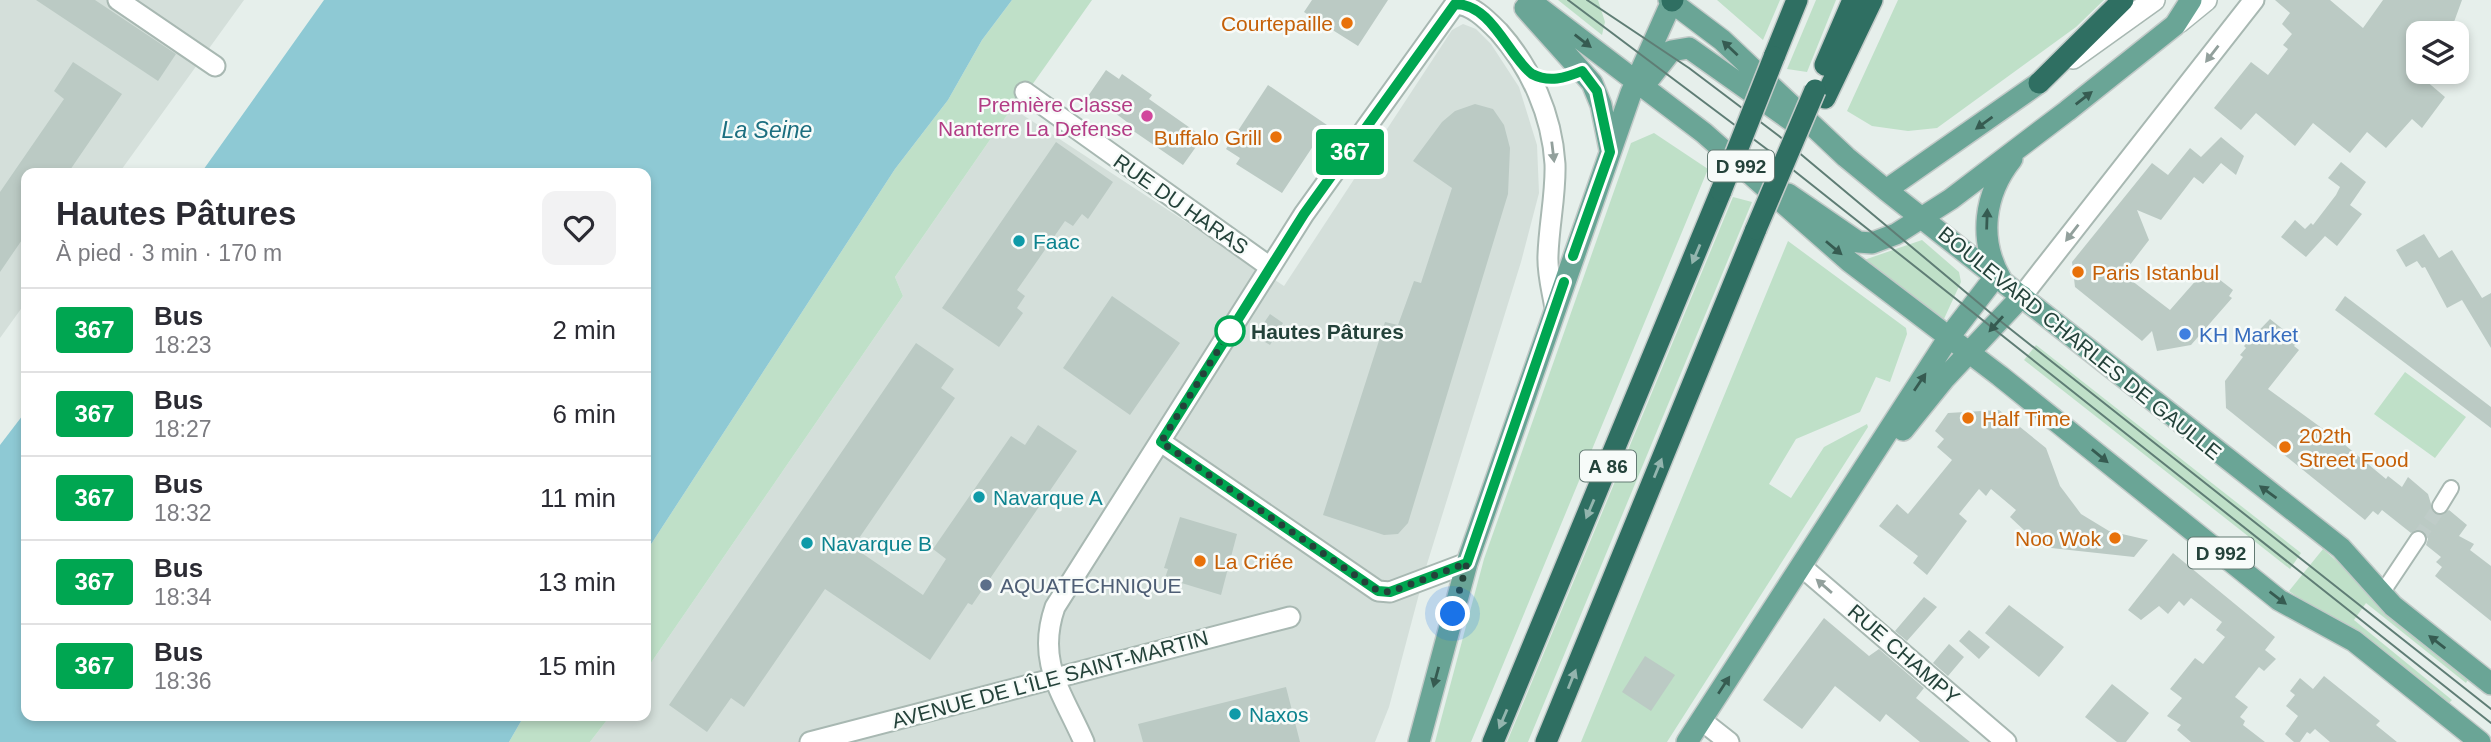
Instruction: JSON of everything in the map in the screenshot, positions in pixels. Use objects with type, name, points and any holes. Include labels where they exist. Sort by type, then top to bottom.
[{"type":"highway","name":"A 86","points":[[1493,742],[1797,0]]},
{"type":"highway","name":"A 86","points":[[1546,742],[1734,281],[1762,231],[1820,94],[1853,0]]},
{"type":"highway","points":[[1820,94],[1872,0]]},
{"type":"highway","points":[[2039,83],[2123,0]]},
{"type":"main road","points":[[1518,0],[1592,83],[1601,105],[1610,152]]},
{"type":"main road","name":"D 992","points":[[1529,0],[1637,86],[1704,133],[1840,253],[1950,337],[2279,600],[2354,641],[2480,742]]},
{"type":"main road","points":[[1419,742],[1467,563],[1610,152],[1671,0]]},
{"type":"main road","name":"BOULEVARD CHARLES DE GAULLE","points":[[1671,0],[1722,40],[1846,157],[2341,548],[2415,625],[2491,684]]},
{"type":"main road","points":[[1704,133],[1858,242],[1877,242],[1923,219],[2030,140],[2175,25],[2191,0]]},
{"type":"main road","points":[[1637,86],[1677,47],[1689,48],[1846,157]]},
{"type":"main road","points":[[1886,190],[2039,83]]},
{"type":"main road","points":[[2007,285],[1989,249],[1988,204],[2001,174],[2030,140]]},
{"type":"main road","points":[[1686,742],[1950,337],[2007,285]]},
{"type":"main road","points":[[1844,502],[1945,378],[1970,353],[2007,285]]},
{"type":"street","points":[[118,0],[215,66]]},
{"type":"street","points":[[2039,83],[2154,0]]},
{"type":"street","points":[[2175,25],[2206,0]]},
{"type":"street","points":[[2007,285],[2254,0]]},
{"type":"street","points":[[1084,742],[1055,677],[1046,643],[1055,607],[1270,267],[1455,4],[1462,4],[1488,21],[1519,58],[1545,113],[1555,165],[1548,257],[1555,308]]},
{"type":"street","name":"RUE DU HARAS","points":[[1025,92],[1270,267]]},
{"type":"street","points":[[1161,442],[1378,591],[1390,592],[1467,563]]},
{"type":"street","points":[[2440,506],[2451,488]]},
{"type":"street","points":[[2382,593],[2418,538]]},
{"type":"street","name":"RUE CHAMPY","points":[[1802,567],[2006,742]]},
{"type":"street","name":"AVENUE DE L'ÎLE SAINT-MARTIN","points":[[810,742],[1290,617]]},
{"type":"street","points":[[1701,720],[1729,742]]},
{"type":"shaded area","points":[[0,0],[244,0],[123,168],[21,168],[21,309],[0,338]]},
{"type":"shaded area","points":[[1463,24],[1476,29],[1491,44],[1519,87],[1537,145],[1539,193],[1521,262],[1427,564],[1389,707],[1375,742],[590,742],[606,721],[651,721],[651,663],[903,296],[895,277],[1012,108],[1284,286],[1452,30]]},
{"type":"green space","points":[[1012,0],[1092,0],[1032,85],[1012,108],[895,277],[903,296],[651,663],[651,544],[895,169],[948,100],[982,40]]},
{"type":"green space","points":[[1558,0],[1598,0],[1605,22],[1602,35]]},
{"type":"green space","points":[[1717,0],[1780,0],[1763,40]]},
{"type":"green space","points":[[1816,0],[1836,0],[1807,72],[1787,69]]},
{"type":"green space","points":[[1898,0],[2104,0],[2076,27],[1937,128],[1908,131],[1872,126],[1847,111]]},
{"type":"green space","points":[[1654,133],[1708,169],[1471,742],[1435,742],[1484,559],[1631,143]]},
{"type":"green space","points":[[1733,197],[1752,202],[1528,742],[1507,742]]},
{"type":"green space","points":[[1922,240],[1959,272],[1961,282],[1943,321],[1864,260]]},
{"type":"green space","points":[[1788,241],[1906,328],[1907,334],[1890,382],[1876,377],[1860,412],[1796,439],[1769,484],[1791,498],[1824,447],[1867,424],[1868,427],[1667,742],[1581,742]]},
{"type":"green space","points":[[2036,345],[2301,553],[2290,569],[2024,360]]},
{"type":"green space","points":[[2405,372],[2466,417],[2435,458],[2374,414]]},
{"type":"green space","points":[[2323,549],[2469,678],[2466,683],[2366,603],[2354,620],[2452,700],[2449,703],[2362,634],[2317,611],[2289,591]]},
{"type":"green space","points":[[521,721],[606,721],[590,742],[509,742]]},
{"type":"water","name":"La Seine","points":[[324,0],[1012,0],[982,40],[948,100],[895,169],[651,544],[651,168],[205,168]]},
{"type":"water","points":[[21,418],[21,721],[521,721],[509,742],[0,742],[0,445]]},
{"type":"building","points":[[36,0],[95,0],[176,54],[158,81]]},
{"type":"building","name":"Courtepaille","points":[[1312,0],[1388,0],[1358,46],[1304,12]]},
{"type":"building","points":[[2275,0],[2330,0],[2363,28],[2383,0],[2462,0],[2454,21],[2406,21],[2406,84],[2430,84],[2445,97],[2422,128],[2412,119],[2386,148],[2367,132],[2350,153],[2313,123],[2295,146],[2256,113],[2241,130],[2214,108],[2251,62],[2268,75],[2288,49],[2283,45],[2292,34],[2282,24],[2290,13]]},
{"type":"building","points":[[73,62],[122,94],[71,168],[21,168],[21,241],[0,272],[0,192],[64,99],[54,91]]},
{"type":"building","name":"Première Classe Nanterre La Defense","points":[[1106,70],[1119,79],[1122,74],[1152,95],[1149,99],[1203,137],[1183,165],[1129,128],[1131,125],[1103,104],[1099,108],[1086,99]]},
{"type":"building","name":"Buffalo Grill","points":[[1268,85],[1327,125],[1282,193],[1236,164],[1240,158],[1226,149]]},
{"type":"building","points":[[1475,104],[1493,109],[1504,125],[1510,148],[1508,194],[1408,523],[1398,534],[1384,535],[1323,515],[1385,322],[1398,325],[1414,281],[1421,283],[1452,188],[1413,161],[1442,122],[1455,111]]},
{"type":"building","points":[[2221,137],[2244,156],[2236,175],[2221,163],[2203,184],[2194,177],[2161,220],[2137,210],[2149,240],[2123,274],[2170,310],[2206,269],[2233,290],[2229,296],[2232,298],[2191,345],[2157,351],[2152,331],[2142,341],[2075,287],[2072,262],[2152,163],[2168,175],[2190,148],[2201,157]]},
{"type":"building","name":"Faac","points":[[1056,142],[1113,182],[1088,219],[1082,214],[1073,226],[1065,221],[1017,290],[1025,296],[1017,308],[1023,313],[999,347],[942,308]]},
{"type":"building","points":[[2341,162],[2366,182],[2350,205],[2362,214],[2337,246],[2325,236],[2306,257],[2281,237],[2295,220],[2305,229],[2311,223],[2313,225],[2340,187],[2328,178]]},
{"type":"building","points":[[2424,234],[2439,258],[2452,250],[2482,298],[2491,293],[2491,348],[2462,300],[2447,308],[2425,267],[2422,268],[2417,261],[2406,267],[2396,250]]},
{"type":"building","points":[[1112,296],[1180,343],[1130,415],[1063,368]]},
{"type":"building","points":[[2345,296],[2491,407],[2491,428],[2335,310]]},
{"type":"building","points":[[1270,314],[1283,323],[1270,345],[1255,336]]},
{"type":"building","points":[[2270,319],[2298,341],[2294,346],[2299,350],[2268,389],[2345,445],[2386,479],[2388,476],[2402,487],[2408,477],[2428,494],[2434,514],[2440,516],[2449,510],[2467,525],[2459,536],[2474,544],[2470,550],[2491,566],[2491,621],[2435,576],[2442,567],[2436,562],[2441,557],[2426,545],[2428,539],[2424,531],[2418,529],[2411,533],[2382,510],[2378,515],[2373,511],[2365,520],[2226,408],[2225,381],[2243,357],[2240,355],[2246,348],[2244,346]]},
{"type":"building","points":[[916,343],[954,369],[941,388],[955,398],[853,547],[923,595],[946,559],[933,549],[1011,436],[1025,445],[1038,425],[1077,451],[972,605],[968,603],[930,660],[825,589],[744,707],[731,698],[707,732],[669,705]]},
{"type":"building","points":[[1999,410],[2046,448],[2060,486],[2081,514],[2109,531],[2148,540],[2134,557],[2042,547],[2010,517],[2016,510],[1991,489],[1986,496],[1979,489],[1959,514],[1967,521],[1927,575],[1913,563],[1918,556],[1879,526],[1897,504],[1908,514],[1952,460],[1937,447],[1944,439],[1935,431],[1948,413]]},
{"type":"building","name":"La Criée","points":[[1180,517],[1237,534],[1221,595],[1165,578],[1168,569],[1164,568]]},
{"type":"building","points":[[2173,553],[2275,637],[2265,650],[2276,659],[2264,671],[2259,667],[2235,697],[2248,707],[2240,717],[2245,721],[2243,725],[2265,742],[2191,742],[2177,730],[2181,725],[2167,716],[2182,698],[2170,689],[2195,658],[2203,664],[2225,637],[2216,630],[2222,622],[2191,598],[2184,606],[2179,601],[2168,614],[2159,606],[2141,620],[2128,610]]},
{"type":"building","points":[[1924,597],[1937,607],[1907,641],[1895,631]]},
{"type":"building","points":[[2009,605],[2064,647],[2039,677],[1985,633]]},
{"type":"building","points":[[1824,618],[1869,656],[1879,649],[1924,688],[1916,698],[1970,742],[1920,742],[1886,714],[1880,722],[1835,686],[1802,729],[1763,700]]},
{"type":"building","points":[[1969,630],[1990,647],[1979,659],[1959,641]]},
{"type":"building","points":[[1949,644],[1964,657],[1948,676],[1933,663]]},
{"type":"building","points":[[1645,656],[1675,675],[1651,711],[1622,692]]},
{"type":"building","points":[[2324,676],[2380,721],[2376,725],[2397,742],[2330,742],[2315,729],[2310,734],[2307,732],[2300,742],[2294,742],[2285,734],[2298,716],[2286,706],[2295,695],[2290,691],[2300,678],[2313,689]]},
{"type":"building","points":[[2112,684],[2149,713],[2126,742],[2117,742],[2085,717]]},
{"type":"building","name":"Naxos","points":[[1286,687],[1300,742],[1143,742],[1138,724]]},
{"type":"tunnel","points":[[2418,539],[2440,506]]},
{"type":"tram line","points":[[1568,0],[1768,150],[2491,723]]},
{"type":"tram line","points":[[1587,0],[1689,68],[1779,136],[1999,320],[2491,709]]},
{"type":"bus line","name":"367","points":[[1564,282],[1467,563],[1390,592],[1378,591],[1368,587],[1161,442],[1304,214],[1455,4],[1466,6],[1488,21],[1504,38],[1527,71],[1541,79],[1550,80],[1582,71],[1597,91],[1610,152],[1573,256]]},
{"type":"place","name":"Courtepaille","points":[[1347,23]]},
{"type":"place","name":"Première Classe Nanterre La Defense","points":[[1147,116]]},
{"type":"place","name":"Buffalo Grill","points":[[1276,137]]},
{"type":"place","name":"Faac","points":[[1019,241]]},
{"type":"place","name":"Paris Istanbul","points":[[2078,272]]},
{"type":"place","name":"Hautes Pâtures","points":[[1230,331]]},
{"type":"place","name":"KH Market","points":[[2185,334]]},
{"type":"place","name":"Half Time","points":[[1968,418]]},
{"type":"place","name":"202th Street Food","points":[[2285,447]]},
{"type":"place","name":"Navarque A","points":[[979,497]]},
{"type":"place","name":"Noo Wok","points":[[2115,538]]},
{"type":"place","name":"Navarque B","points":[[807,543]]},
{"type":"place","name":"La Criée","points":[[1200,561]]},
{"type":"place","name":"AQUATECHNIQUE","points":[[986,585]]},
{"type":"place","name":"Naxos","points":[[1235,714]]},
{"type":"route","points":[[1230,331],[1161,442],[1368,587],[1378,591],[1390,592],[1467,563],[1453,614]]}]
